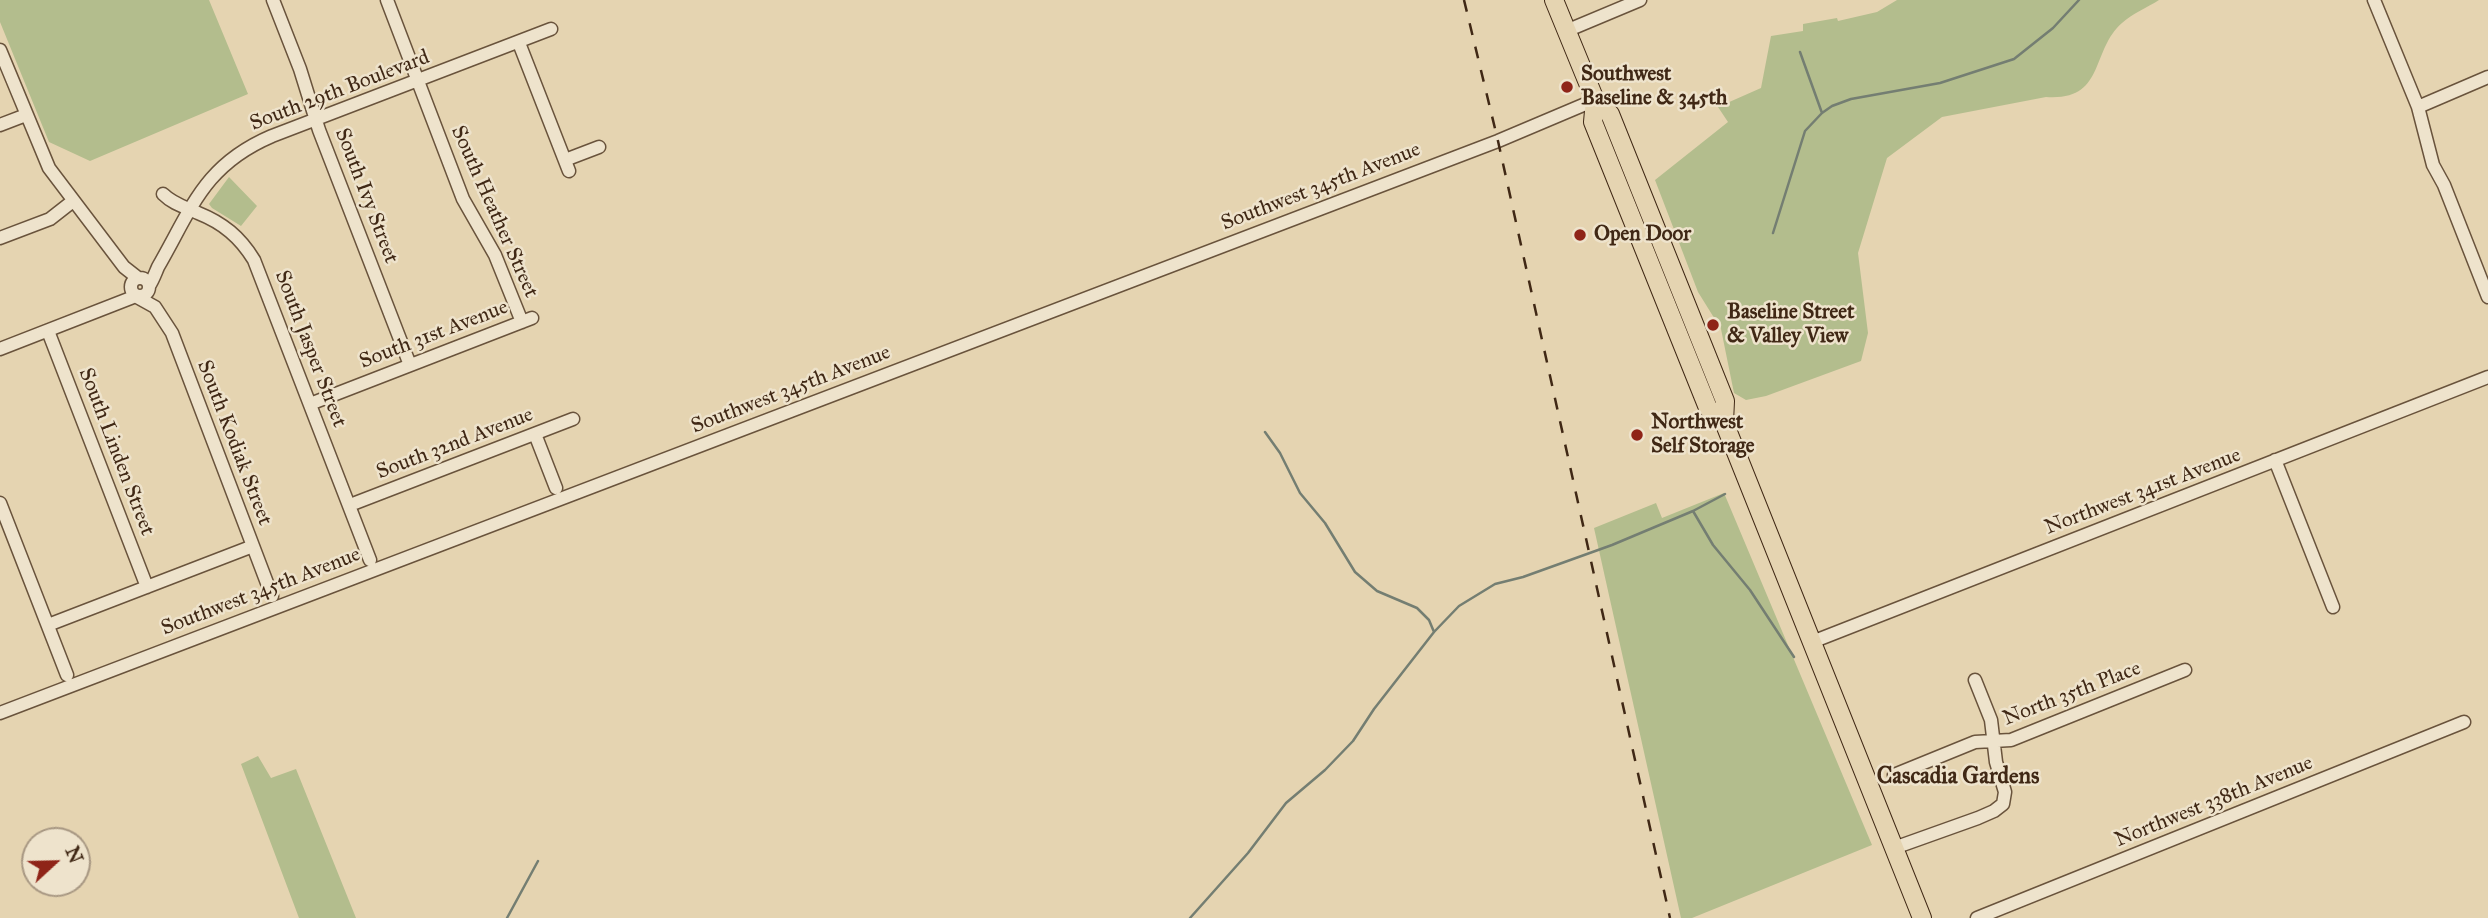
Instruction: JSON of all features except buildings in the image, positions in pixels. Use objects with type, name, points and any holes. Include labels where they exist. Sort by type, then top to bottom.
[{"type":"highway","points":[[1554,0],[1595,100],[1610,114],[1726,401],[1724,422],[1922,918]]},
{"type":"street","name":"South Ivy Street","points":[[273,0],[410,365]]},
{"type":"street","name":"South Heather Street","points":[[387,0],[463,199],[495,255],[527,320]]},
{"type":"street","points":[[1566,31],[1640,0]]},
{"type":"street","points":[[2374,0],[2418,107],[2432,165],[2444,185],[2488,297]]},
{"type":"street","name":"South 29th Boulevard","points":[[0,349],[119,302],[120,298],[139,287],[156,270],[169,251],[189,209],[215,173],[236,155],[256,143],[551,29]]},
{"type":"street","points":[[519,43],[567,165],[599,147]]},
{"type":"street","name":"South Kodiak Street","points":[[0,50],[48,168],[172,333],[272,596]]},
{"type":"street","points":[[2418,107],[2488,77]]},
{"type":"street","name":"Southwest 345th Avenue","points":[[0,713],[1498,141],[1595,100]]},
{"type":"street","points":[[0,125],[26,115]]},
{"type":"street","name":"South Jasper Street","points":[[163,194],[174,204],[219,223],[237,236],[248,250],[258,268],[370,560]]},
{"type":"street","points":[[0,238],[50,219],[73,201]]},
{"type":"street","name":"South 31st Avenue","points":[[310,404],[527,320]]},
{"type":"street","name":"South Linden Street","points":[[48,331],[146,587]]},
{"type":"street","name":"Northwest 341st Avenue","points":[[1812,642],[2488,377]]},
{"type":"street","name":"South 32nd Avenue","points":[[350,505],[573,419]]},
{"type":"street","points":[[535,434],[556,488]]},
{"type":"street","points":[[2275,460],[2333,607]]},
{"type":"street","points":[[0,503],[67,675]]},
{"type":"street","points":[[48,625],[253,546]]},
{"type":"street","name":"North 35th Place","points":[[1894,775],[1975,742],[2011,740],[2185,670]]},
{"type":"street","points":[[1894,848],[1978,818],[2003,804],[2005,792],[1998,769],[1991,720],[1975,680]]},
{"type":"street","name":"Northwest 338th Avenue","points":[[1978,918],[2464,722]]},
{"type":"green space","points":[[0,0],[209,0],[248,94],[90,161],[49,142],[0,22]]},
{"type":"green space","points":[[1897,0],[2159,0],[2122,23],[2112,34],[2088,83],[2079,91],[2065,96],[2046,97],[1942,117],[1887,158],[1858,253],[1868,333],[1861,361],[1766,396],[1746,400],[1734,393],[1721,329],[1698,292],[1655,180],[1728,122],[1718,107],[1761,88],[1771,36],[1803,31],[1803,24],[1837,18],[1838,21],[1877,12]]},
{"type":"green space","points":[[229,177],[257,206],[241,226],[209,204]]},
{"type":"green space","points":[[1724,493],[1872,845],[1692,918],[1681,918],[1594,528],[1656,503],[1662,518]]},
{"type":"green space","points":[[258,756],[271,778],[296,769],[356,918],[299,918],[241,764]]},
{"type":"waterway","points":[[1773,233],[1805,131],[1822,113],[1851,99],[1940,83],[2014,59],[2053,28],[2079,0]]},
{"type":"waterway","points":[[1800,52],[1822,113]]},
{"type":"waterway","points":[[1265,432],[1280,453],[1300,493],[1325,523],[1355,572],[1377,591],[1417,608],[1429,620],[1434,632]]},
{"type":"waterway","points":[[1190,918],[1248,853],[1286,803],[1325,770],[1353,741],[1374,709],[1434,632],[1459,606],[1495,584],[1523,577],[1612,545],[1693,511],[1725,494]]},
{"type":"waterway","points":[[1693,511],[1713,545],[1750,590],[1794,657]]},
{"type":"waterway","points":[[507,918],[538,861]]},
{"type":"railway","points":[[1464,0],[1498,141],[1670,918]]},
{"type":"place","name":"Southwest Baseline & 345th","points":[[1567,87]]},
{"type":"place","name":"Open Door","points":[[1580,235]]},
{"type":"place","name":"Baseline Street & Valley View","points":[[1713,325]]},
{"type":"place","name":"Northwest Self Storage","points":[[1637,435]]},
{"type":"district","name":"Cascadia Gardens","points":[[1958,777]]}]
